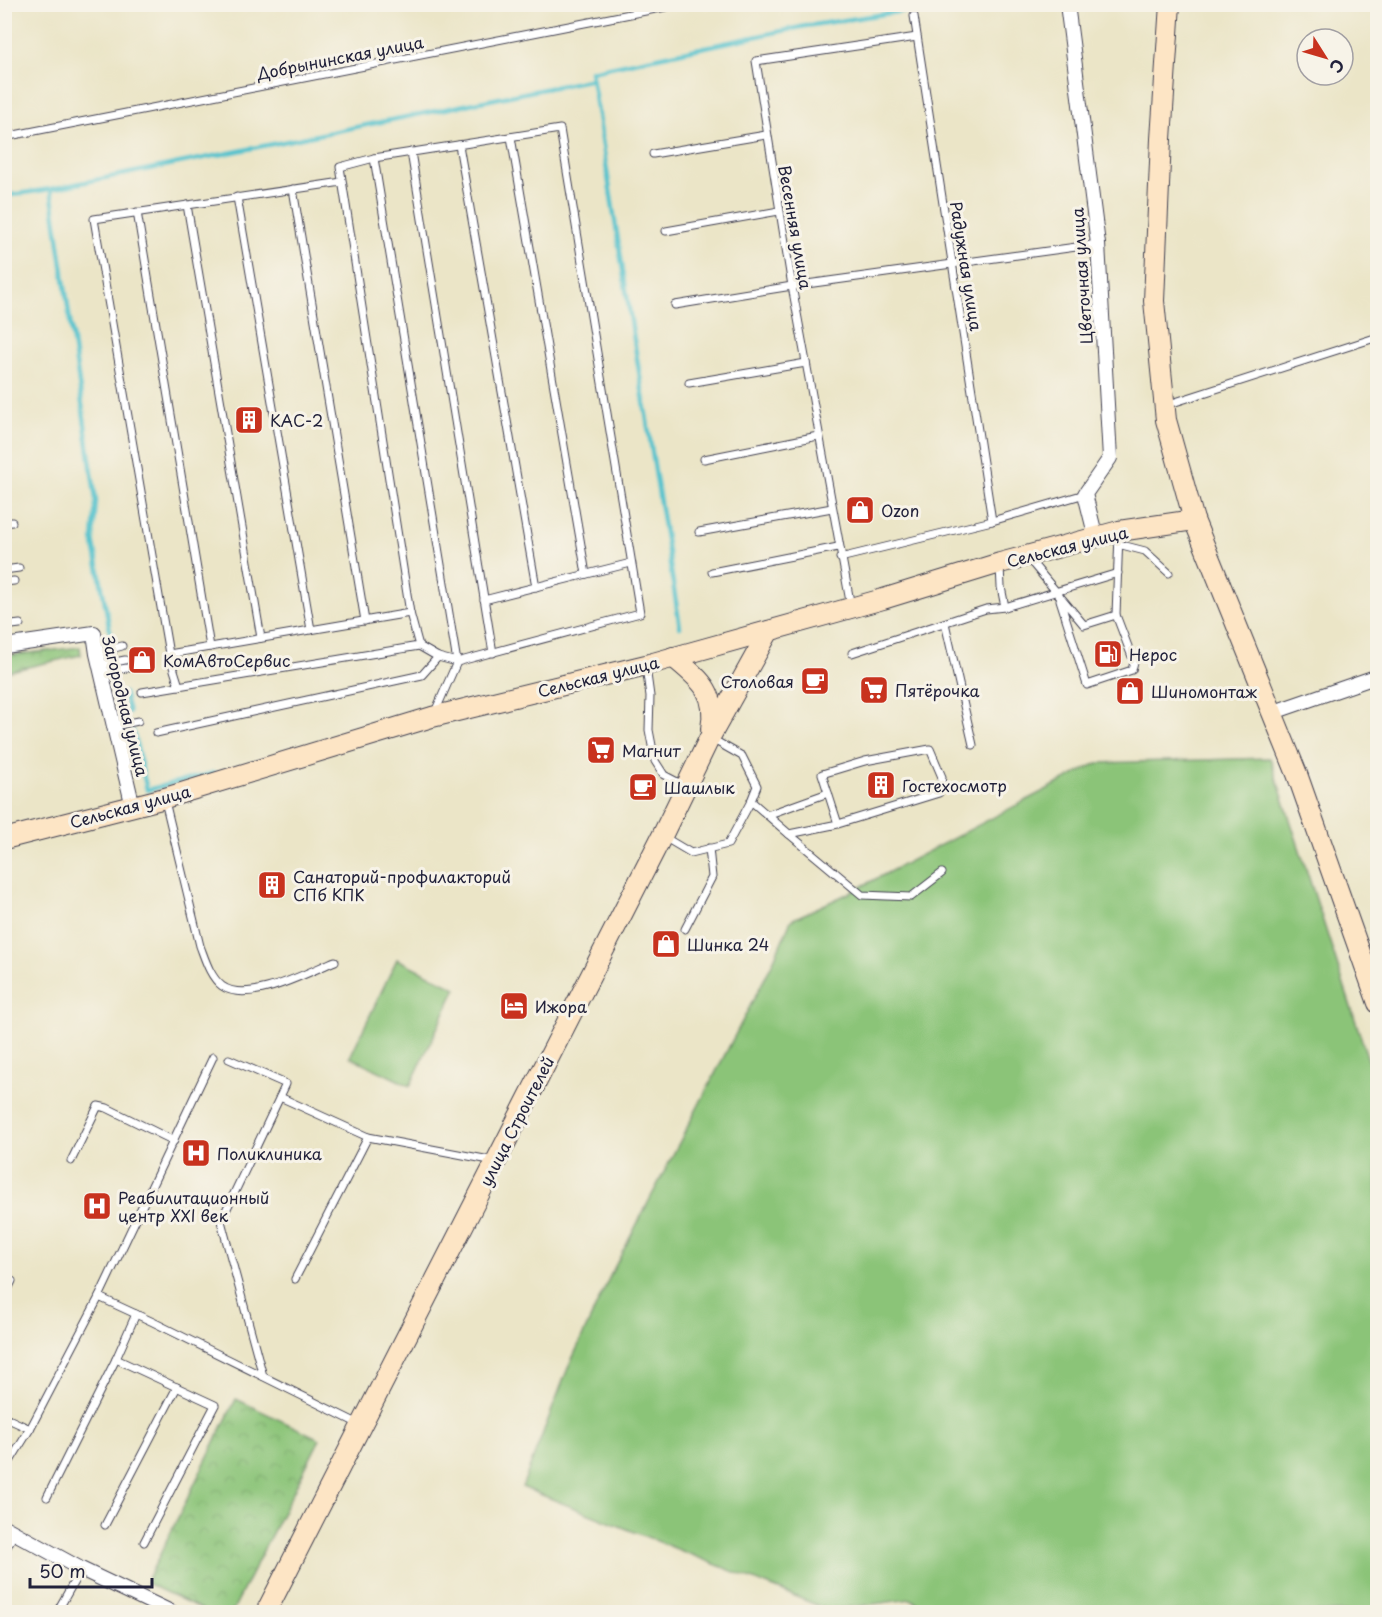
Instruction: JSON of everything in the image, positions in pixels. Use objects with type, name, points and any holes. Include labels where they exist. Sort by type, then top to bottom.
[{"type":"main road","points":[[1170,4],[1154,301],[1166,420],[1194,520],[1297,774],[1377,1003]]},
{"type":"main road","name":"Сельская улица","points":[[4,840],[165,798],[432,717],[646,665],[851,608],[1000,563],[1096,538],[1119,538],[1194,520]]},
{"type":"main road","name":"улица Строителей","points":[[266,1612],[662,836],[710,737],[769,631]]},
{"type":"main road","points":[[673,657],[704,684],[712,699],[713,717],[710,737]]},
{"type":"street","name":"Цветочная улица","points":[[1067,4],[1098,243],[1110,458],[1085,494]]},
{"type":"street","points":[[1085,494],[1096,538]]},
{"type":"street","name":"Загородная улица","points":[[4,642],[5,646],[94,633],[105,666],[114,726],[133,807]]},
{"type":"street","points":[[1271,713],[1377,676]]},
{"type":"street","points":[[10,1530],[81,1569],[171,1612]]},
{"type":"lane","name":"Добрынинская улица","points":[[4,137],[681,4]]},
{"type":"lane","name":"Радужная улица","points":[[914,16],[992,521]]},
{"type":"lane","name":"Весенняя улица","points":[[851,608],[818,436],[766,135],[756,62],[917,38]]},
{"type":"lane","points":[[142,692],[419,646],[438,657],[457,662],[640,613],[560,129],[374,158],[340,167],[410,613],[419,646]]},
{"type":"lane","points":[[653,154],[766,135]]},
{"type":"lane","points":[[510,137],[586,574]]},
{"type":"lane","points":[[459,145],[536,587]]},
{"type":"lane","points":[[411,152],[493,652]]},
{"type":"lane","points":[[374,158],[457,662],[432,717]]},
{"type":"lane","points":[[179,686],[169,654],[94,219],[342,182]]},
{"type":"lane","points":[[293,189],[364,621]]},
{"type":"lane","points":[[237,197],[311,630]]},
{"type":"lane","points":[[187,205],[261,638]]},
{"type":"lane","points":[[666,231],[779,211]]},
{"type":"lane","points":[[137,212],[210,647]]},
{"type":"lane","points":[[675,305],[792,286],[1098,243]]},
{"type":"lane","points":[[1165,405],[1377,338]]},
{"type":"lane","points":[[690,383],[806,363]]},
{"type":"lane","points":[[704,459],[818,436]]},
{"type":"lane","points":[[840,558],[992,521],[1085,494]]},
{"type":"lane","points":[[699,532],[832,507]]},
{"type":"lane","points":[[1057,593],[1087,685],[1132,670],[1134,662],[1116,615],[1119,538],[1145,551],[1169,573]]},
{"type":"lane","points":[[712,572],[838,548]]},
{"type":"lane","points":[[1027,556],[1084,625],[1116,615]]},
{"type":"lane","points":[[484,600],[631,563]]},
{"type":"lane","points":[[1000,563],[1005,608]]},
{"type":"lane","points":[[4,570],[18,568]]},
{"type":"lane","points":[[852,653],[986,609],[1005,608],[1118,573]]},
{"type":"lane","points":[[4,582],[14,581]]},
{"type":"lane","points":[[169,654],[410,613]]},
{"type":"lane","points":[[945,623],[974,745]]},
{"type":"lane","points":[[4,626],[20,624]]},
{"type":"lane","points":[[105,666],[111,649],[122,646]]},
{"type":"lane","points":[[156,733],[422,675],[438,657]]},
{"type":"lane","points":[[105,666],[126,664],[105,666]]},
{"type":"lane","points":[[646,665],[650,696],[649,730],[655,761],[664,775],[686,786]]},
{"type":"lane","points":[[114,726],[138,721]]},
{"type":"lane","points":[[662,836],[691,853],[728,844],[751,801],[757,786],[742,756],[710,737]]},
{"type":"lane","points":[[789,834],[837,824],[939,793],[942,777],[930,749],[865,761],[822,774],[837,824]]},
{"type":"lane","points":[[768,815],[828,793]]},
{"type":"lane","points":[[165,798],[200,946],[209,969],[221,985],[235,993],[256,992],[335,961]]},
{"type":"lane","points":[[751,801],[862,895],[912,897],[942,873]]},
{"type":"lane","points":[[685,929],[712,877],[709,848]]},
{"type":"lane","points":[[4,1471],[30,1430],[99,1297],[213,1057]]},
{"type":"lane","points":[[229,1059],[286,1084],[221,1221],[263,1376]]},
{"type":"lane","points":[[280,1097],[368,1137],[496,1161]]},
{"type":"lane","points":[[71,1161],[99,1106],[174,1141]]},
{"type":"lane","points":[[295,1279],[368,1137]]},
{"type":"lane","points":[[4,1297],[12,1281]]},
{"type":"lane","points":[[99,1297],[361,1425]]},
{"type":"lane","points":[[47,1497],[136,1314]]},
{"type":"lane","points":[[116,1359],[215,1405],[144,1542]]},
{"type":"lane","points":[[105,1525],[177,1387]]},
{"type":"lane","points":[[4,1418],[30,1430]]},
{"type":"lane","points":[[4,1552],[10,1530]]},
{"type":"lane","points":[[57,1612],[81,1569]]},
{"type":"green space","points":[[80,647],[81,655],[6,672],[5,656]]},
{"type":"green space","points":[[1270,758],[1377,1087],[1377,1612],[932,1612],[911,1599],[829,1610],[522,1487],[568,1368],[610,1276],[772,964],[791,920],[847,894],[1097,763]]},
{"type":"green space","points":[[397,959],[456,988],[410,1086],[350,1057]]},
{"type":"green space","points":[[236,1399],[320,1439],[232,1612],[208,1612],[146,1583]]},
{"type":"waterway","points":[[680,627],[591,71],[806,26],[949,4]]},
{"type":"waterway","points":[[4,196],[51,189],[593,79]]},
{"type":"waterway","points":[[51,189],[96,501],[93,539],[111,636]]},
{"type":"waterway","points":[[124,693],[129,712]]},
{"type":"waterway","points":[[133,731],[147,790],[214,773]]},
{"type":"place","name":"КАС-2","points":[[249,420]]},
{"type":"place","name":"Ozon","points":[[860,510]]},
{"type":"place","name":"Нерос","points":[[1108,654]]},
{"type":"place","name":"КомАвтоСервис","points":[[142,660]]},
{"type":"place","name":"Столовая","points":[[815,681]]},
{"type":"place","name":"Пятёрочка","points":[[874,690]]},
{"type":"place","name":"Шиномонтаж","points":[[1130,691]]},
{"type":"place","name":"Магнит","points":[[601,750]]},
{"type":"place","name":"Гостехосмотр","points":[[881,785]]},
{"type":"place","name":"Шашлык","points":[[643,787]]},
{"type":"place","name":"Санаторий-профилакторий СПб КПК","points":[[272,885]]},
{"type":"place","name":"Шинка 24","points":[[666,944]]},
{"type":"place","name":"Ижора","points":[[514,1006]]},
{"type":"place","name":"Поликлиника","points":[[196,1153]]},
{"type":"place","name":"Реабилитационный центр ХХI век","points":[[97,1206]]}]
